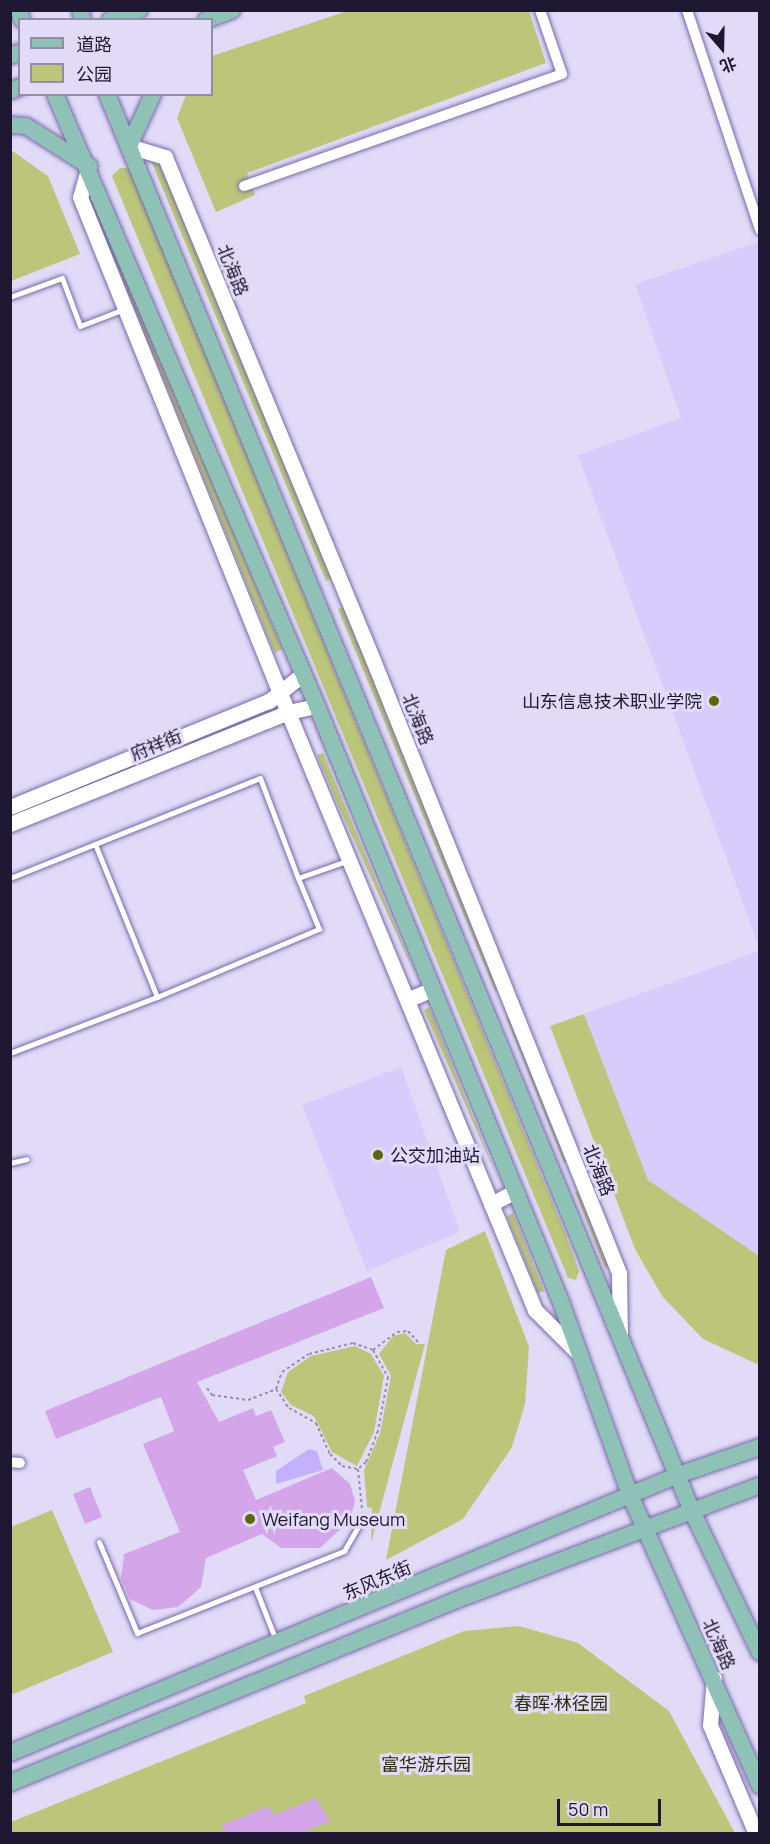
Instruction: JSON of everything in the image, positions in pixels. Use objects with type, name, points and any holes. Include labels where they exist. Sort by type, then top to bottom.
[{"type":"main road","points":[[116,18],[139,10]]},
{"type":"main road","points":[[211,18],[232,10]]},
{"type":"main road","name":"北海路","points":[[56,96],[89,166],[317,706],[515,1191],[630,1495],[714,1678],[759,1785]]},
{"type":"main road","name":"北海路","points":[[108,96],[692,1511],[759,1653]]},
{"type":"main road","points":[[129,146],[152,96]]},
{"type":"main road","points":[[10,125],[26,126],[89,166]]},
{"type":"main road","name":"东风东街","points":[[10,1753],[678,1475],[759,1447]]},
{"type":"main road","points":[[10,1783],[759,1485]]},
{"type":"street","points":[[244,186],[562,74],[540,10]]},
{"type":"street","points":[[687,10],[759,230]]},
{"type":"street","name":"北海路","points":[[129,146],[165,158],[619,1273],[620,1337]]},
{"type":"street","name":"北海路","points":[[89,166],[80,197],[280,693],[409,999],[535,1310],[577,1352]]},
{"type":"street","name":"府祥街","points":[[10,807],[280,693],[303,674]]},
{"type":"street","name":"府祥街","points":[[10,824],[288,712],[317,706]]},
{"type":"street","points":[[409,999],[433,989]]},
{"type":"street","points":[[556,1182],[578,1172]]},
{"type":"street","points":[[492,1204],[515,1191]]},
{"type":"street","points":[[714,1678],[710,1725],[756,1833]]},
{"type":"lane","points":[[10,297],[62,278],[80,326],[126,309]]},
{"type":"lane","points":[[10,878],[260,778],[319,929],[157,997],[10,1053]]},
{"type":"lane","points":[[95,844],[157,997]]},
{"type":"lane","points":[[298,878],[350,859]]},
{"type":"lane","points":[[10,1163],[27,1159]]},
{"type":"lane","points":[[99,1542],[137,1633],[344,1551],[363,1518]]},
{"type":"lane","points":[[255,1587],[277,1643]]},
{"type":"path","points":[[373,1350],[397,1332],[408,1331],[418,1342]]},
{"type":"path","points":[[207,1388],[212,1395],[248,1400],[276,1389],[282,1372],[309,1354],[353,1343],[373,1350],[388,1377],[378,1431],[366,1462],[358,1469]]},
{"type":"path","points":[[276,1389],[289,1408],[316,1423],[342,1466],[358,1469]]},
{"type":"path","points":[[358,1469],[363,1518]]},
{"type":"shaded area","name":"山东信息技术职业学院","points":[[760,242],[759,947],[578,455],[681,418],[635,284]]},
{"type":"shaded area","points":[[759,951],[759,1256],[648,1180],[584,1014]]},
{"type":"shaded area","points":[[401,1067],[460,1232],[367,1271],[302,1105]]},
{"type":"shaded area","points":[[309,1449],[317,1451],[323,1470],[276,1484],[276,1471]]},
{"type":"green space","points":[[347,11],[529,11],[546,63],[247,173],[255,195],[216,212],[177,118],[186,96],[213,96],[213,56]]},
{"type":"green space","points":[[11,150],[48,176],[80,254],[11,281]]},
{"type":"green space","points":[[155,154],[333,578],[326,581],[149,156]]},
{"type":"green space","points":[[120,168],[129,168],[566,1235],[579,1271],[576,1280],[568,1278],[112,176]]},
{"type":"green space","points":[[85,179],[282,649],[275,653],[82,181]]},
{"type":"green space","points":[[344,607],[501,989],[495,991],[338,609]]},
{"type":"green space","points":[[323,753],[418,981],[317,755]]},
{"type":"green space","points":[[429,1007],[499,1182],[424,1010]]},
{"type":"green space","points":[[511,1014],[570,1161],[564,1163],[506,1017]]},
{"type":"green space","points":[[584,1014],[648,1180],[759,1256],[759,1365],[703,1339],[662,1296],[635,1249],[550,1026]]},
{"type":"green space","points":[[581,1189],[612,1266],[605,1268],[575,1192]]},
{"type":"green space","points":[[513,1213],[544,1291],[538,1293],[507,1216]]},
{"type":"green space","points":[[485,1231],[529,1347],[525,1404],[512,1447],[463,1519],[386,1560],[446,1250]]},
{"type":"green space","points":[[405,1333],[416,1344],[425,1344],[371,1543],[372,1508],[367,1507],[364,1470],[380,1433],[391,1376],[379,1354],[393,1336]]},
{"type":"green space","points":[[355,1346],[371,1354],[384,1376],[374,1432],[357,1466],[332,1452],[314,1416],[291,1405],[281,1392],[288,1372],[311,1356]]},
{"type":"green space","points":[[52,1510],[113,1652],[11,1695],[11,1527]]},
{"type":"green space","name":"富华游乐园","points":[[519,1626],[578,1643],[669,1711],[735,1833],[11,1834],[11,1822],[306,1703],[304,1696],[464,1631]]},
{"type":"building","points":[[371,1277],[384,1308],[197,1382],[219,1422],[253,1408],[256,1416],[271,1410],[285,1442],[273,1447],[277,1456],[243,1470],[256,1500],[332,1468],[350,1484],[355,1501],[350,1520],[320,1548],[281,1548],[262,1534],[206,1558],[201,1587],[178,1607],[153,1610],[130,1599],[121,1578],[124,1554],[180,1532],[143,1444],[174,1431],[161,1397],[56,1439],[45,1411]]},
{"type":"building","points":[[90,1487],[102,1517],[85,1524],[73,1494]]},
{"type":"building","points":[[316,1798],[330,1821],[300,1833],[227,1833],[222,1825],[269,1806],[274,1815]]},
{"type":"place","name":"山东信息技术职业学院","points":[[714,701]]},
{"type":"place","name":"公交加油站","points":[[378,1155]]},
{"type":"place","name":"Weifang Museum","points":[[250,1519]]},
{"type":"park label","name":"春晖·林径园","points":[[561,1703]]}]
